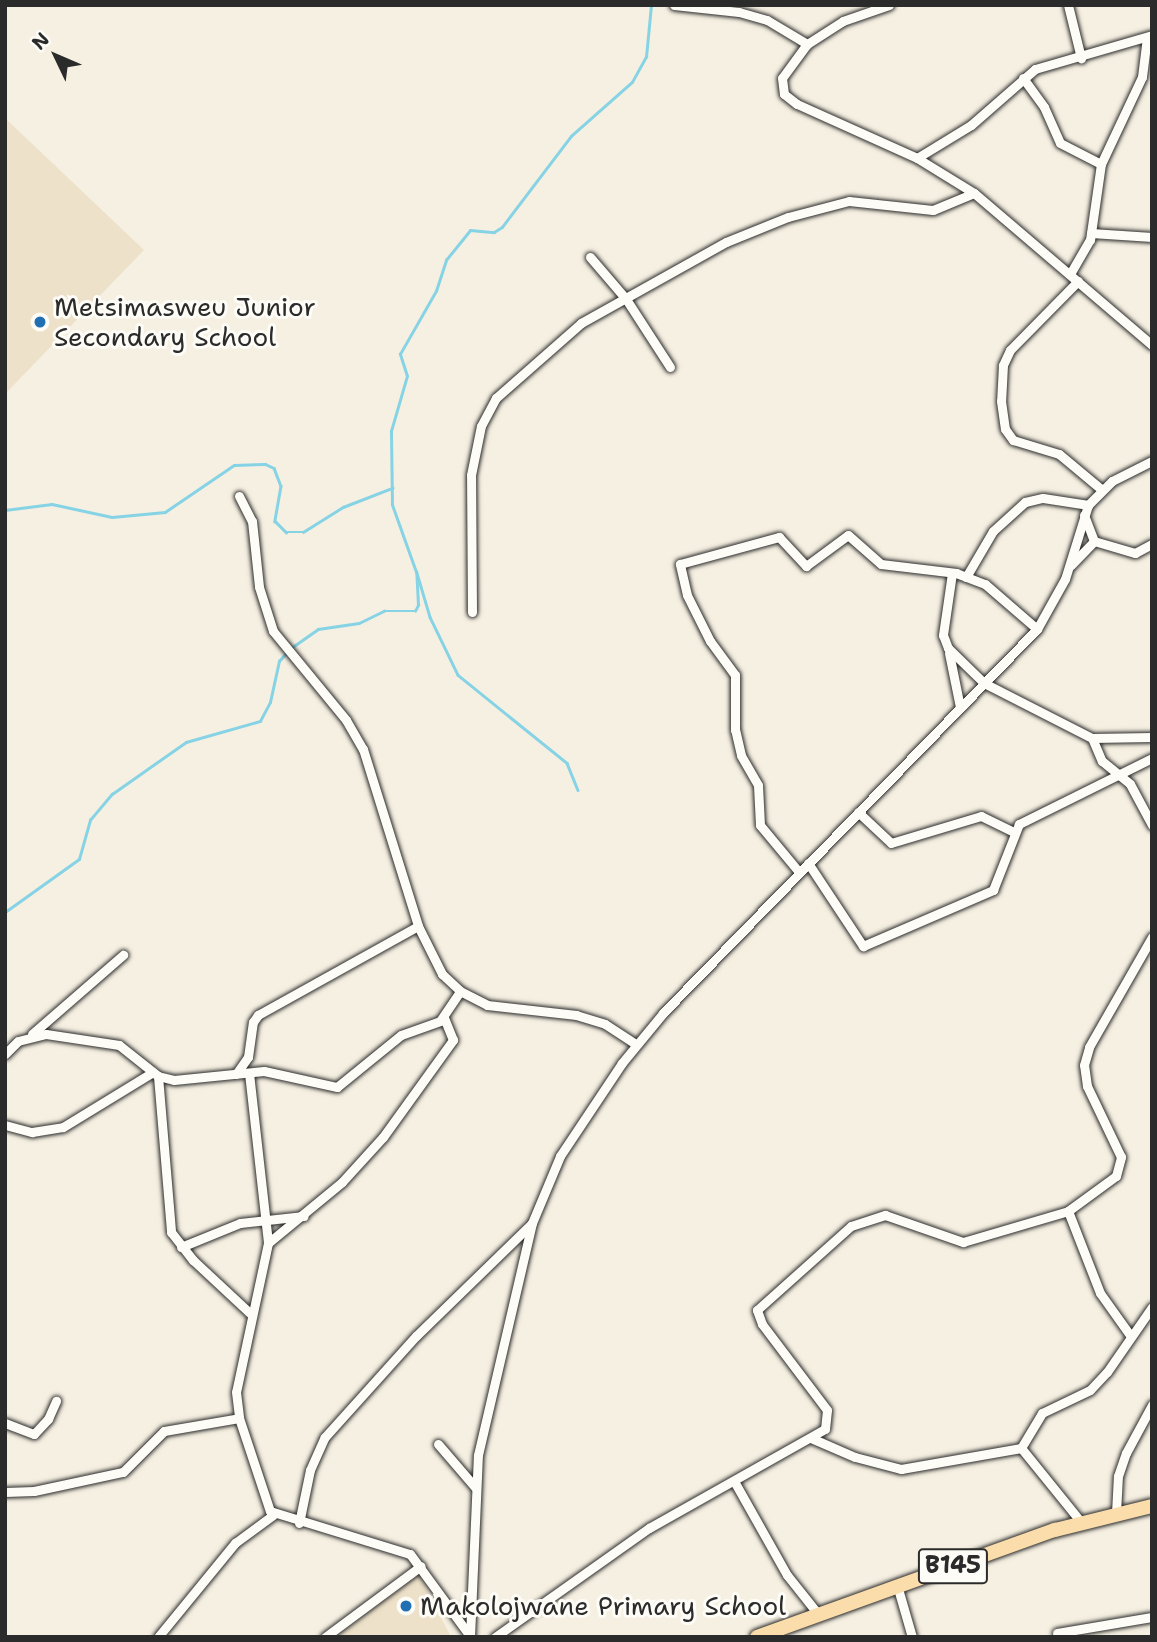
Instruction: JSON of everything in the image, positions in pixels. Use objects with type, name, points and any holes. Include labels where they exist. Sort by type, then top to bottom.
[{"type":"main road","name":"B145","points":[[757,1637],[897,1585],[1081,1522],[1152,1506]]},
{"type":"street","points":[[674,5],[739,12],[767,20],[807,44]]},
{"type":"street","points":[[889,5],[843,21],[807,44],[782,78],[781,87],[789,100],[917,158],[974,193],[1152,345]]},
{"type":"street","points":[[1068,5],[1081,58]]},
{"type":"street","points":[[917,158],[971,125],[1035,69],[1081,58],[1150,36],[1142,77],[1101,164],[1091,233],[1074,278],[1010,350],[1003,365],[1000,401],[1005,429],[1013,440],[1059,454],[1101,489]]},
{"type":"street","points":[[1023,78],[1044,107],[1060,143],[1101,164]]},
{"type":"street","points":[[472,612],[471,475],[488,411],[506,387],[581,323],[735,238],[802,213],[849,201],[933,210],[974,193]]},
{"type":"street","points":[[1091,233],[1152,237]]},
{"type":"street","points":[[590,257],[626,299],[670,367]]},
{"type":"street","points":[[470,1636],[478,1518],[475,1487],[483,1429],[532,1223],[560,1156],[636,1044],[799,872],[1037,629],[1057,598],[1070,566],[1086,510],[1101,489],[1152,461]]},
{"type":"street","points":[[239,496],[252,521],[264,606],[281,640],[346,720],[363,749],[418,926],[431,958],[460,991],[499,1008],[589,1019],[636,1044]]},
{"type":"street","points":[[966,577],[993,531],[1025,502],[1043,498],[1086,510]]},
{"type":"street","points":[[1086,510],[1094,541]]},
{"type":"street","points":[[799,872],[760,825],[758,785],[741,755],[735,730],[735,675],[693,607],[680,564],[779,537],[806,566],[848,535],[881,564],[951,573],[985,584],[1037,629]]},
{"type":"street","points":[[1094,541],[1135,553],[1152,544]]},
{"type":"street","points":[[1070,566],[1094,541]]},
{"type":"street","points":[[951,573],[943,635],[960,706]]},
{"type":"street","points":[[948,648],[984,683],[1092,738],[1152,737]]},
{"type":"street","points":[[1092,738],[1102,761],[1130,784],[1152,825]]},
{"type":"street","points":[[808,863],[863,946],[993,890],[1014,832],[1026,819],[1152,758]]},
{"type":"street","points":[[858,812],[891,843],[981,816],[1014,832]]},
{"type":"street","points":[[236,1074],[248,1058],[253,1022],[258,1015],[418,926]]},
{"type":"street","points":[[495,1637],[619,1548],[811,1437],[829,1423],[827,1410],[762,1324],[758,1306],[844,1231],[867,1217],[897,1217],[963,1242],[1068,1211],[1100,1191],[1120,1167],[1121,1157],[1087,1086],[1084,1065],[1089,1047],[1152,937]]},
{"type":"street","points":[[5,1055],[123,955]]},
{"type":"street","points":[[32,1034],[119,1045],[155,1074],[200,1081],[264,1072],[328,1087],[345,1085],[365,1062],[401,1035],[444,1017],[460,991]]},
{"type":"street","points":[[268,1243],[304,1216],[383,1137],[447,1050],[453,1033],[444,1017]]},
{"type":"street","points":[[248,1058],[264,1072]]},
{"type":"street","points":[[249,1073],[268,1243],[236,1379],[239,1418],[273,1515]]},
{"type":"street","points":[[5,1125],[32,1132],[63,1127],[155,1074]]},
{"type":"street","points":[[155,1074],[168,1222],[181,1247],[251,1314]]},
{"type":"street","points":[[1068,1211],[1100,1293],[1130,1335]]},
{"type":"street","points":[[181,1247],[230,1226],[304,1216]]},
{"type":"street","points":[[299,1523],[310,1470],[325,1437],[416,1336],[532,1223]]},
{"type":"street","points":[[811,1437],[855,1457],[901,1469],[1021,1448],[1042,1413],[1090,1390],[1115,1362],[1130,1335],[1152,1307]]},
{"type":"street","points":[[5,1423],[34,1434],[48,1419],[57,1401]]},
{"type":"street","points":[[1116,1513],[1118,1476],[1126,1453],[1152,1405]]},
{"type":"street","points":[[5,1492],[34,1491],[123,1472],[164,1431],[239,1418]]},
{"type":"street","points":[[439,1444],[475,1487]]},
{"type":"street","points":[[1021,1448],[1081,1522]]},
{"type":"street","points":[[734,1481],[787,1575],[818,1614]]},
{"type":"street","points":[[273,1515],[410,1554],[470,1636]]},
{"type":"street","points":[[158,1637],[235,1543],[273,1515]]},
{"type":"street","points":[[325,1637],[421,1566]]},
{"type":"street","points":[[897,1585],[912,1637]]},
{"type":"street","points":[[1057,1633],[1152,1617]]},
{"type":"shaded area","name":"Metsimasweu Junior Secondary School","points":[[5,118],[144,250],[5,394]]},
{"type":"shaded area","name":"Makolojwane Primary School","points":[[419,1575],[451,1637],[336,1637]]},
{"type":"waterway","points":[[291,648],[318,629],[359,623],[384,611],[415,611],[418,605],[416,572],[392,505],[391,431],[407,376],[400,354],[436,291],[446,260],[470,230],[494,232],[502,227],[571,136],[632,82],[646,57],[651,5]]},
{"type":"waterway","points":[[5,510],[52,504],[112,517],[165,512],[234,465],[265,464],[274,468],[281,486],[275,521],[286,532],[303,532],[343,507],[392,488]]},
{"type":"waterway","points":[[417,573],[430,617],[458,675],[567,763],[578,790]]},
{"type":"waterway","points":[[5,912],[79,859],[90,820],[112,794],[186,742],[260,721],[270,702],[279,661],[287,652]]},
{"type":"place","name":"Metsimasweu Junior Secondary School","points":[[40,322]]},
{"type":"place","name":"Makolojwane Primary School","points":[[406,1606]]}]
